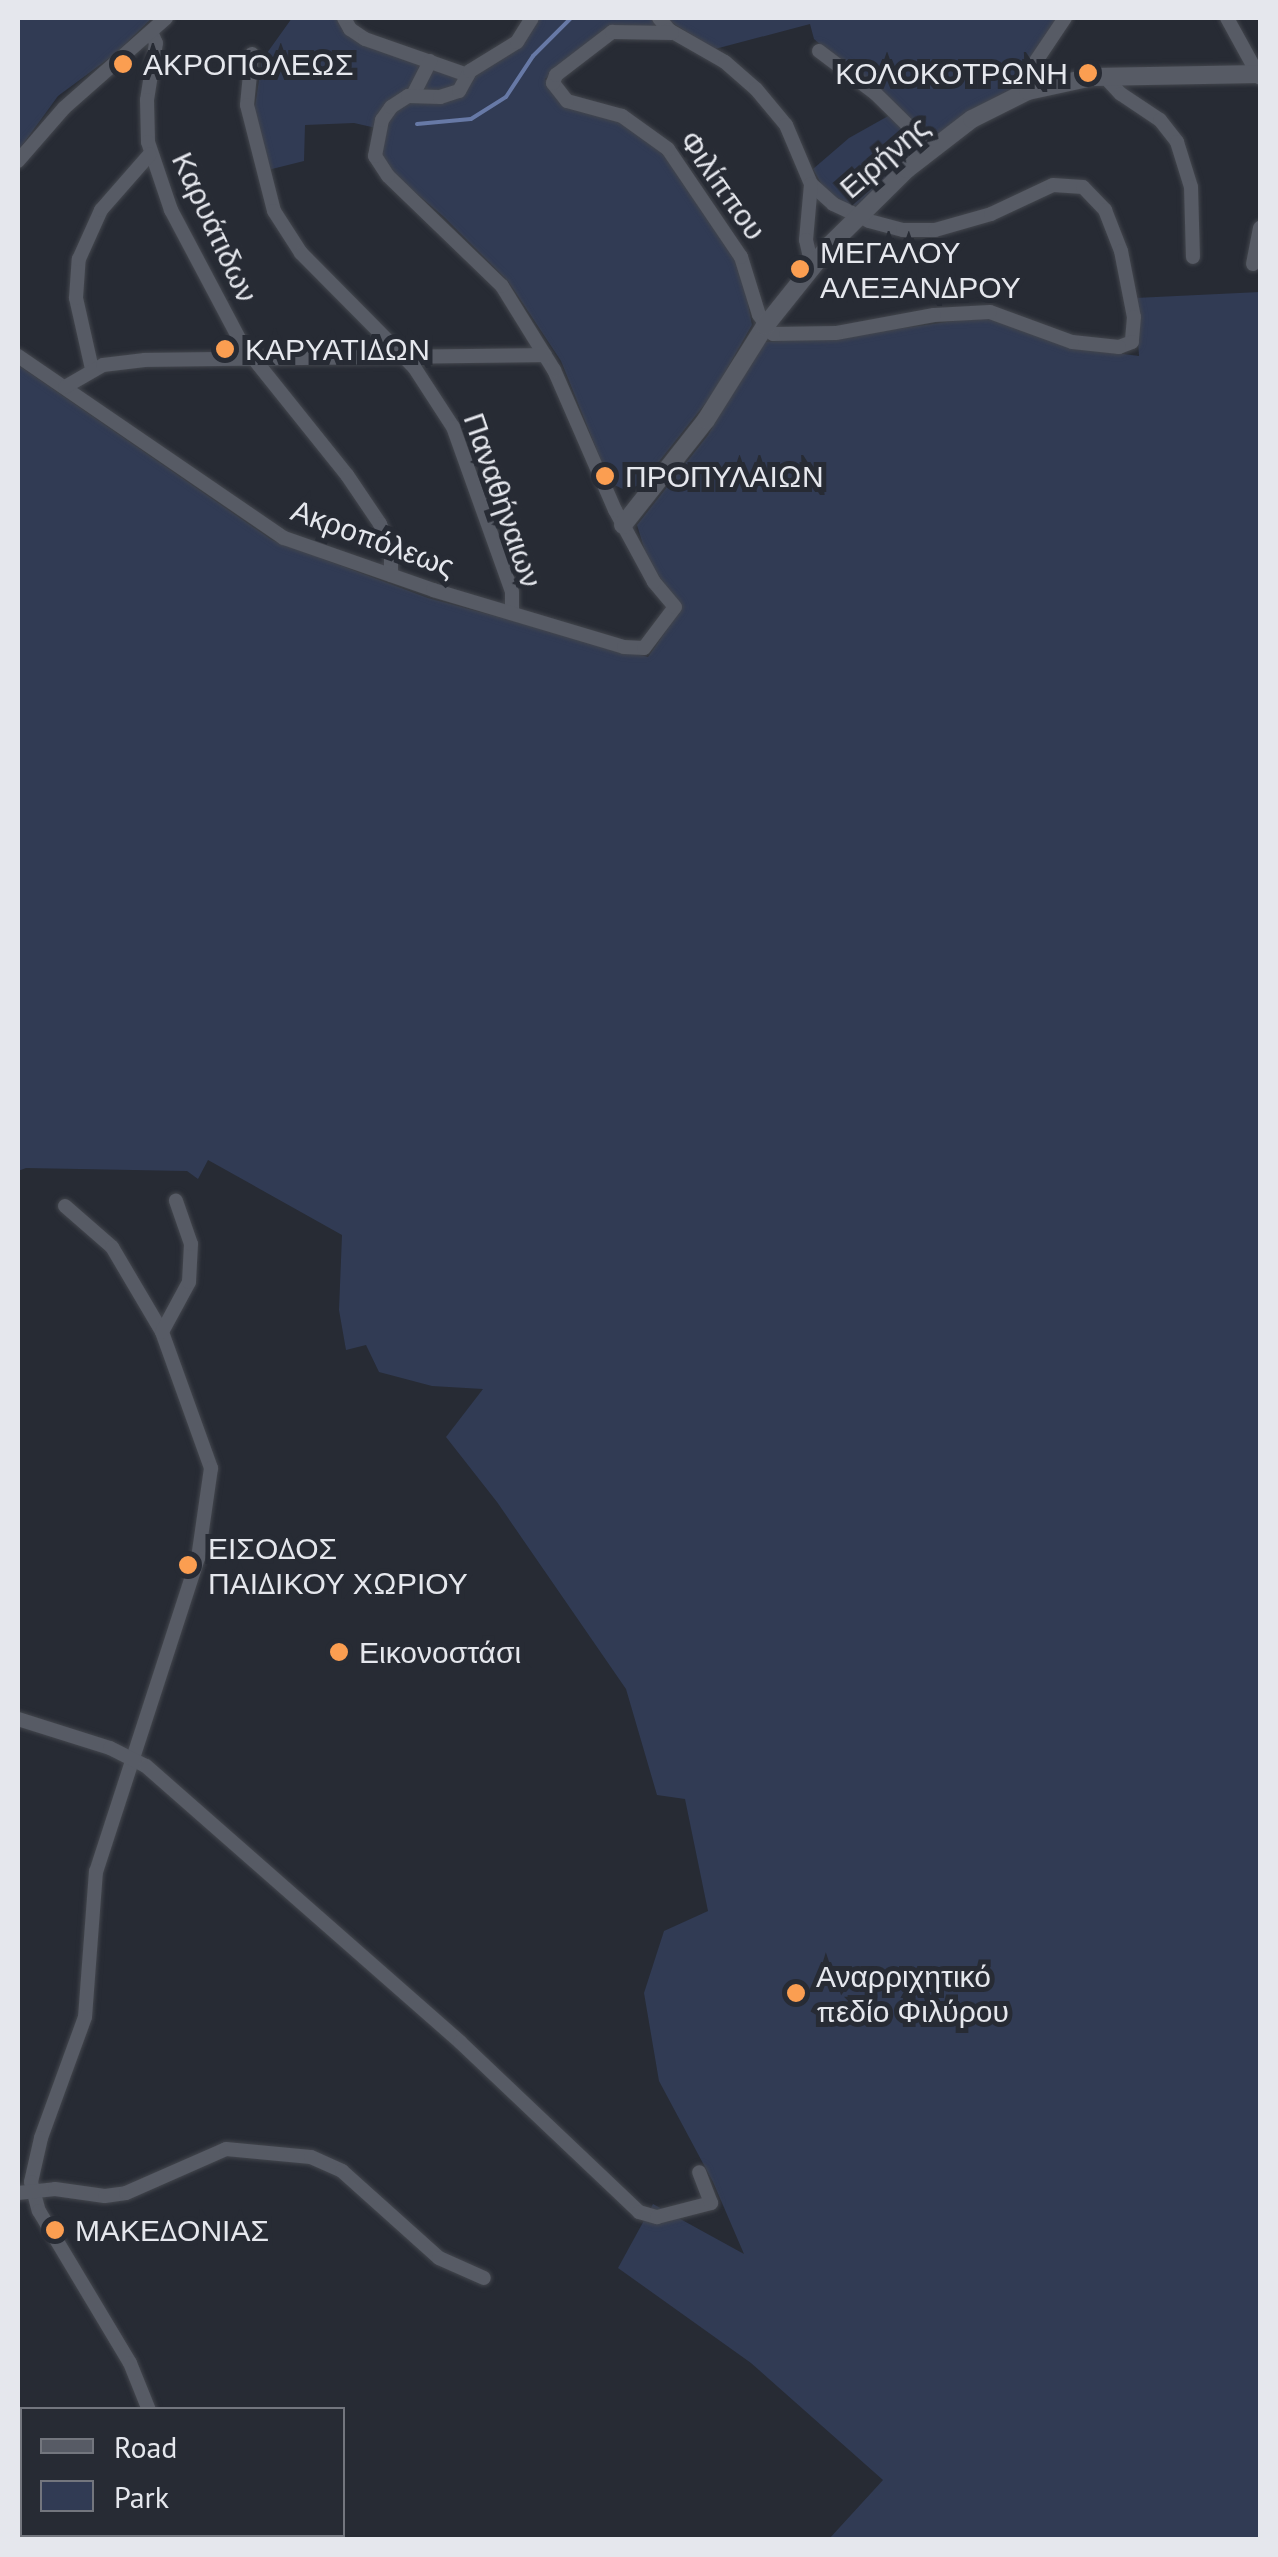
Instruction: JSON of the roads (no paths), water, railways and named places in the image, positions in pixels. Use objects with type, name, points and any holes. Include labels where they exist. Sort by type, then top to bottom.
[{"type":"street","points":[[18,160],[64,108],[166,18]]},
{"type":"street","points":[[344,18],[365,39],[468,75]]},
{"type":"street","points":[[532,18],[509,49],[468,75],[456,93],[402,98],[384,114],[375,156],[388,176],[502,286],[545,355],[623,525]]},
{"type":"street","points":[[659,18],[672,32],[725,62],[767,100],[790,132],[812,184],[833,204],[858,216],[896,229],[928,231],[991,214],[1053,185],[1081,186],[1105,210],[1121,251],[1134,317],[1130,344],[1072,342],[990,312],[934,315],[822,334],[780,336],[765,326]]},
{"type":"street","points":[[1028,91],[1030,70],[1065,18]]},
{"type":"street","points":[[1227,18],[1260,76]]},
{"type":"street","name":"Καρυάτιδων","points":[[151,32],[156,44],[147,100],[150,154],[207,284],[250,355],[374,514],[390,546],[391,575]]},
{"type":"street","name":"Φιλίππου","points":[[672,32],[612,32],[556,75],[553,83],[567,101],[622,116],[668,149],[744,262],[765,326]]},
{"type":"street","points":[[819,51],[876,94],[932,149]]},
{"type":"street","name":"Παναθήναιων","points":[[252,54],[247,104],[276,216],[302,253],[403,354],[460,440],[512,592],[512,612]]},
{"type":"street","points":[[413,96],[430,60]]},
{"type":"street","points":[[1103,75],[1120,94],[1160,120],[1179,147],[1192,198],[1193,257]]},
{"type":"street","name":"Ειρήνης","points":[[623,525],[706,420],[765,326],[812,266],[858,216],[932,149],[990,108],[1028,91],[1103,75],[1260,76]]},
{"type":"street","points":[[92,369],[76,298],[79,259],[101,210],[150,154]]},
{"type":"street","points":[[812,184],[806,240],[812,266]]},
{"type":"street","points":[[1253,264],[1260,228]]},
{"type":"street","points":[[64,387],[92,369],[131,360],[250,355],[545,355]]},
{"type":"street","name":"Ακροπόλεως","points":[[18,356],[271,531],[391,575],[638,650],[648,645],[675,607],[654,582],[623,525]]},
{"type":"street","points":[[162,1332],[189,1282],[191,1244],[176,1200]]},
{"type":"street","points":[[64,1206],[105,1238],[162,1332],[212,1468],[198,1558],[96,1871],[85,2017],[25,2193],[130,2363],[148,2407]]},
{"type":"street","points":[[18,1719],[130,1757],[460,2042],[639,2212],[656,2217],[712,2203],[698,2172]]},
{"type":"street","points":[[25,2193],[55,2189],[105,2196],[126,2193],[226,2149],[311,2157],[342,2170],[438,2258],[484,2278]]},
{"type":"waterway","points":[[417,124],[471,119],[506,97],[533,56],[571,18]]},
{"type":"waterway","points":[[954,18],[968,18]]},
{"type":"place","name":"ΑΚΡΟΠΟΛΕΩΣ","points":[[123,64]]},
{"type":"place","name":"ΚΟΛΟΚΟΤΡΩΝΗ","points":[[1088,73]]},
{"type":"place","name":"ΜΕΓΑΛΟΥ ΑΛΕΞΑΝΔΡΟΥ","points":[[800,269]]},
{"type":"place","name":"ΚΑΡΥΑΤΙΔΩΝ","points":[[225,349]]},
{"type":"place","name":"ΠΡΟΠΥΛΑΙΩΝ","points":[[605,476]]},
{"type":"place","name":"ΕΙΣΟΔΟΣ ΠΑΙΔΙΚΟΥ ΧΩΡΙΟΥ","points":[[188,1565]]},
{"type":"place","name":"Εικονοστάσι","points":[[339,1652]]},
{"type":"place","name":"Αναρριχητικό πεδίο Φιλύρου","points":[[796,1993]]},
{"type":"place","name":"ΜΑΚΕΔΟΝΙΑΣ","points":[[55,2230]]}]
